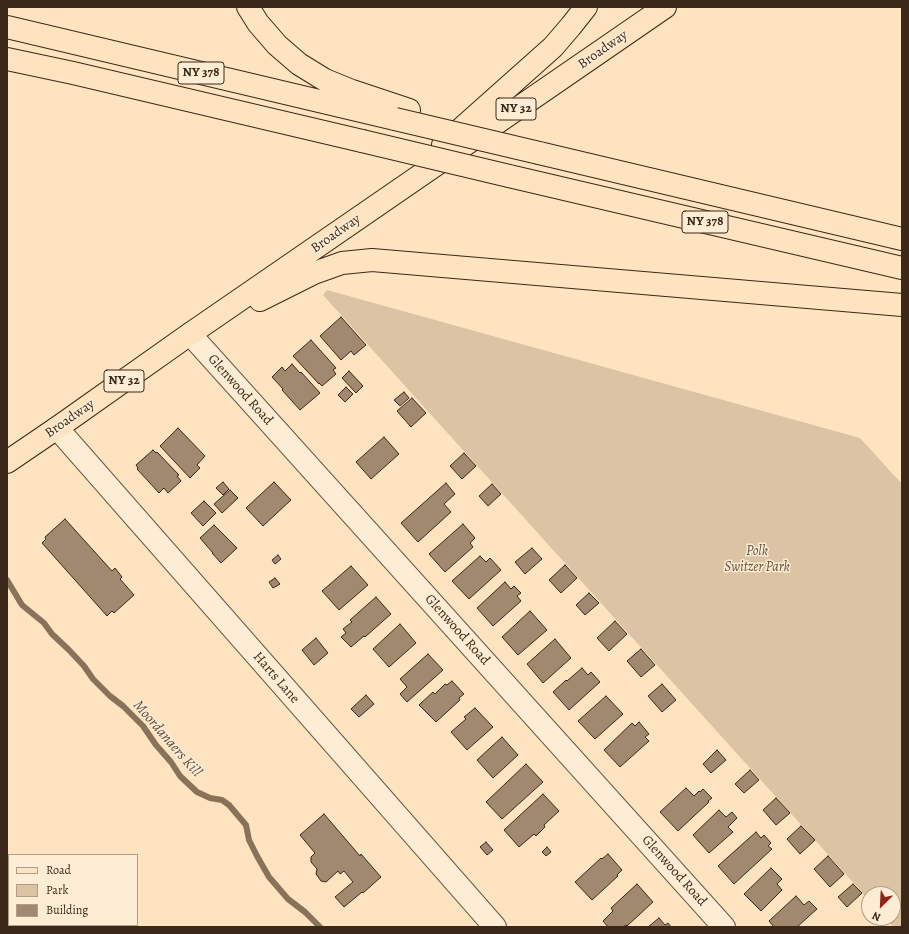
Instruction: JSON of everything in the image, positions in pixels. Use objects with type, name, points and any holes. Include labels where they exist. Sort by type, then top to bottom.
[{"type":"main road","points":[[248,7],[258,23],[276,45],[299,64],[325,80],[402,115]]},
{"type":"main road","points":[[368,212],[553,47],[572,26],[586,7]]},
{"type":"main road","name":"Broadway","points":[[7,462],[665,7]]},
{"type":"main road","name":"NY 378","points":[[7,28],[402,115],[539,153],[902,239]]},
{"type":"main road","name":"NY 378","points":[[7,59],[73,73],[902,268]]},
{"type":"main road","points":[[7,65],[73,73]]},
{"type":"main road","points":[[841,225],[902,234]]},
{"type":"main road","points":[[190,334],[314,272],[342,263],[372,260],[902,305]]},
{"type":"main road","points":[[7,448],[57,428]]},
{"type":"street","name":"Glenwood Road","points":[[190,334],[724,927]]},
{"type":"street","name":"Harts Lane","points":[[57,428],[487,924]]},
{"type":"green space","name":"Polk Switzer Park","points":[[327,290],[860,438],[902,484],[902,927],[893,926],[901,926],[901,886],[861,886],[861,891],[323,295]]},
{"type":"building","points":[[341,317],[366,345],[354,355],[351,351],[341,360],[320,336]]},
{"type":"building","points":[[311,340],[336,368],[333,370],[336,374],[322,386],[293,356]]},
{"type":"building","points":[[292,364],[320,393],[300,410],[272,377],[282,367],[285,371]]},
{"type":"building","points":[[349,371],[363,386],[356,393],[342,378]]},
{"type":"building","points":[[346,387],[353,394],[345,402],[338,395]]},
{"type":"building","points":[[404,392],[409,398],[400,406],[394,400]]},
{"type":"building","points":[[412,398],[426,413],[411,427],[397,411]]},
{"type":"building","points":[[178,428],[205,456],[197,465],[200,468],[190,478],[160,446]]},
{"type":"building","points":[[384,437],[399,454],[371,479],[356,462]]},
{"type":"building","points":[[153,450],[156,453],[157,452],[179,475],[177,476],[181,481],[168,493],[164,488],[159,493],[137,469],[138,468],[136,465]]},
{"type":"building","points":[[464,453],[476,466],[462,479],[450,466]]},
{"type":"building","points":[[223,482],[229,489],[223,495],[216,488]]},
{"type":"building","points":[[274,482],[291,500],[263,526],[246,508]]},
{"type":"building","points":[[446,483],[455,494],[444,504],[451,512],[418,542],[401,523]]},
{"type":"building","points":[[492,484],[501,494],[488,506],[479,496]]},
{"type":"building","points":[[230,490],[238,498],[222,513],[214,504]]},
{"type":"building","points":[[204,501],[216,513],[203,526],[191,513]]},
{"type":"building","points":[[65,519],[112,571],[115,568],[122,577],[120,579],[134,595],[114,613],[112,611],[107,616],[42,543],[46,539],[45,537]]},
{"type":"building","points":[[463,524],[475,538],[470,543],[473,547],[445,572],[429,554]]},
{"type":"building","points":[[214,525],[237,548],[221,563],[200,538]]},
{"type":"building","points":[[532,548],[542,559],[525,574],[515,562]]},
{"type":"building","points":[[278,555],[281,559],[275,564],[272,560]]},
{"type":"building","points":[[480,556],[486,562],[490,558],[501,570],[469,599],[452,581]]},
{"type":"building","points":[[565,565],[577,578],[561,593],[549,580]]},
{"type":"building","points":[[351,566],[368,585],[339,610],[322,591]]},
{"type":"building","points":[[275,578],[280,584],[273,588],[269,582]]},
{"type":"building","points":[[505,582],[511,589],[514,586],[521,593],[517,596],[521,601],[493,626],[477,608]]},
{"type":"building","points":[[589,593],[599,603],[585,615],[576,605]]},
{"type":"building","points":[[376,597],[391,614],[351,647],[341,637],[346,633],[343,629],[352,622],[350,620]]},
{"type":"building","points":[[530,611],[547,630],[518,655],[502,637]]},
{"type":"building","points":[[615,621],[627,634],[609,651],[597,638]]},
{"type":"building","points":[[400,624],[416,643],[389,667],[373,649]]},
{"type":"building","points":[[316,638],[328,653],[314,665],[302,650]]},
{"type":"building","points":[[555,639],[571,658],[543,683],[527,664]]},
{"type":"building","points":[[641,649],[655,665],[641,677],[627,661]]},
{"type":"building","points":[[428,654],[443,670],[407,702],[400,694],[407,687],[400,679]]},
{"type":"building","points":[[582,668],[588,675],[591,672],[600,682],[569,710],[553,692]]},
{"type":"building","points":[[452,681],[464,694],[459,698],[460,700],[436,722],[419,705],[433,692],[435,694],[445,684],[447,685]]},
{"type":"building","points":[[662,684],[676,700],[662,712],[648,696]]},
{"type":"building","points":[[366,695],[374,704],[359,717],[351,709]]},
{"type":"building","points":[[606,696],[623,714],[595,739],[578,721]]},
{"type":"building","points":[[475,708],[493,727],[467,750],[451,732],[466,719],[464,717]]},
{"type":"building","points":[[639,722],[649,734],[645,737],[649,741],[620,767],[604,750],[632,723],[635,726]]},
{"type":"building","points":[[502,737],[518,755],[493,778],[477,760]]},
{"type":"building","points":[[717,750],[726,760],[711,773],[703,764]]},
{"type":"building","points":[[526,764],[543,782],[502,819],[486,802]]},
{"type":"building","points":[[750,770],[759,780],[744,793],[735,784]]},
{"type":"building","points":[[686,788],[694,796],[703,789],[712,798],[678,831],[660,812]]},
{"type":"building","points":[[543,794],[559,811],[544,825],[545,827],[536,836],[534,834],[519,847],[504,830]]},
{"type":"building","points":[[776,798],[790,813],[776,825],[763,810]]},
{"type":"building","points":[[719,810],[726,817],[732,812],[737,818],[728,827],[733,832],[709,853],[693,835]]},
{"type":"building","points":[[324,814],[360,856],[361,854],[381,877],[344,907],[335,897],[353,882],[344,871],[340,874],[338,871],[326,882],[321,881],[316,874],[317,869],[311,862],[311,857],[315,853],[300,835]]},
{"type":"building","points":[[801,826],[815,840],[800,854],[787,839]]},
{"type":"building","points":[[756,832],[761,838],[764,835],[771,843],[768,846],[772,849],[734,884],[718,866]]},
{"type":"building","points":[[486,842],[493,850],[487,855],[480,847]]},
{"type":"building","points":[[547,847],[551,852],[546,856],[542,852]]},
{"type":"building","points":[[608,854],[622,870],[617,875],[618,876],[592,900],[575,882],[601,858],[602,859]]},
{"type":"building","points":[[828,856],[844,874],[830,887],[814,869]]},
{"type":"building","points":[[771,868],[782,879],[777,884],[782,890],[761,911],[744,894]]},
{"type":"building","points":[[637,884],[653,902],[627,926],[608,927],[603,921],[613,911],[611,908]]},
{"type":"building","points":[[853,884],[861,892],[861,894],[847,907],[838,897]]},
{"type":"building","points":[[796,896],[804,905],[809,901],[817,909],[797,927],[774,927],[769,921]]},
{"type":"building","points":[[659,918],[665,925],[668,923],[671,927],[648,927]]},
{"type":"waterway","name":"Moordanaers Kill","points":[[7,580],[22,605],[44,623],[52,634],[84,666],[93,679],[143,726],[180,776],[197,792],[210,798],[222,800],[229,805],[246,825],[249,840],[269,877],[288,899],[305,912],[320,927]]}]
